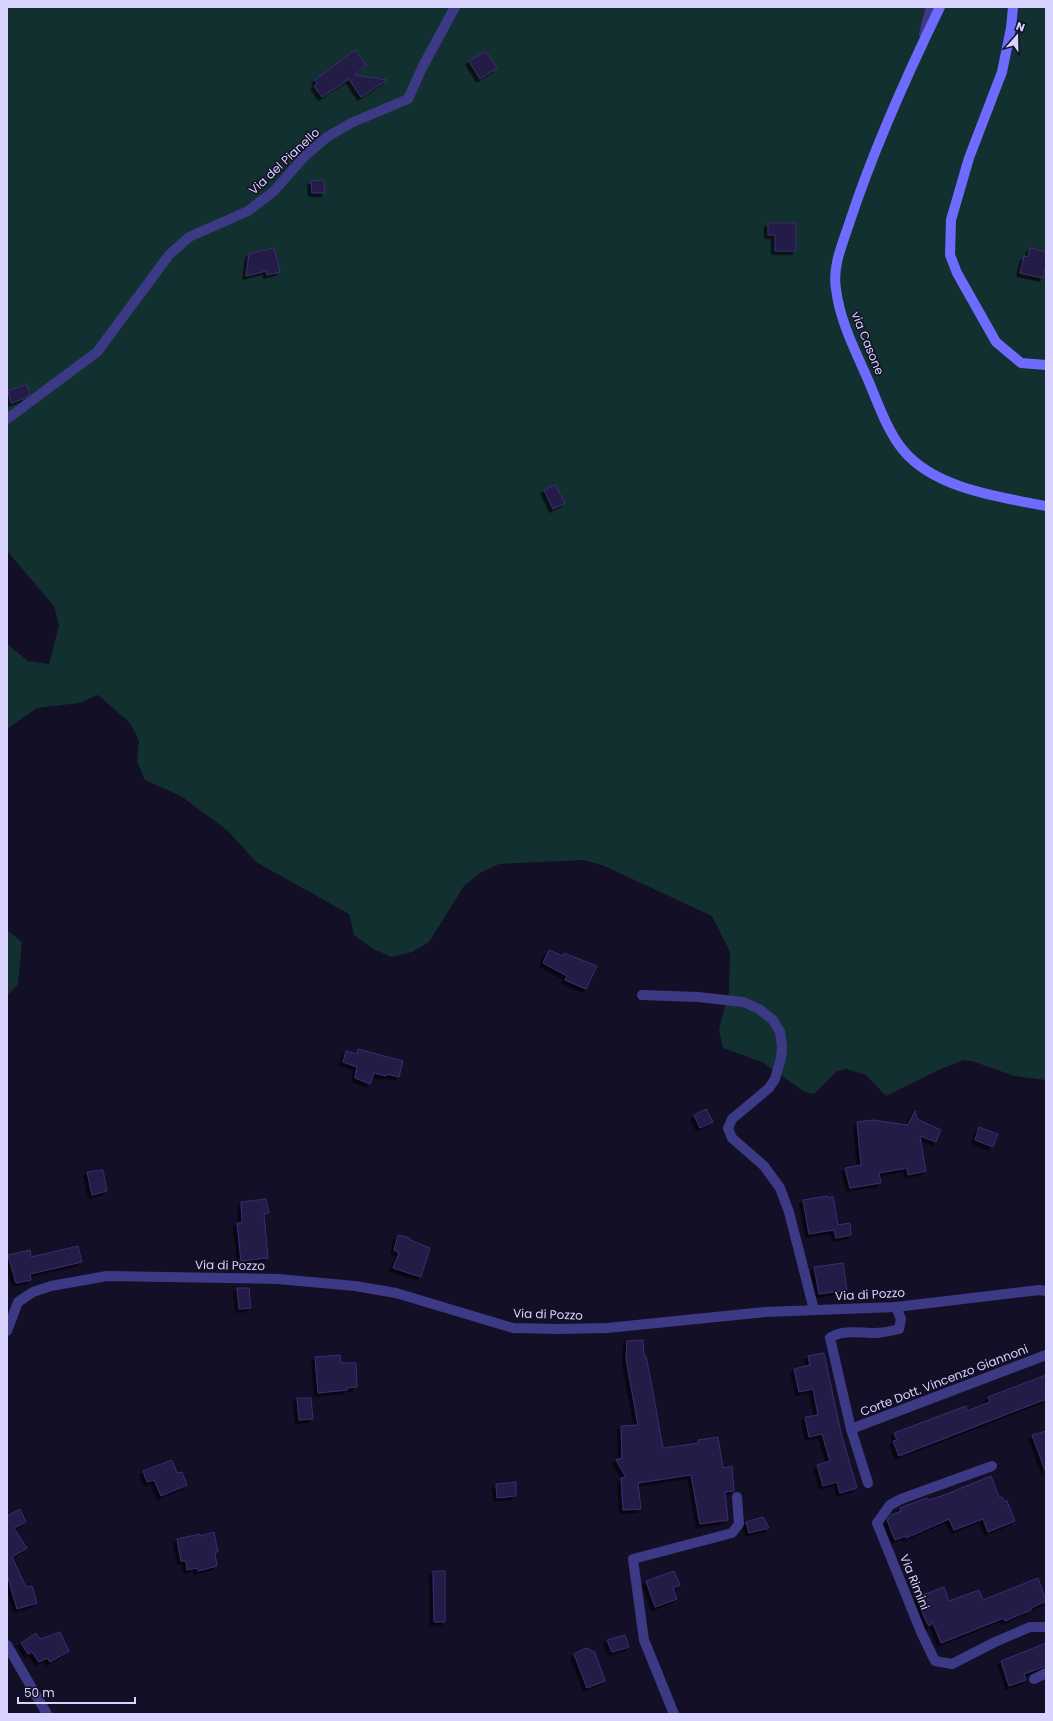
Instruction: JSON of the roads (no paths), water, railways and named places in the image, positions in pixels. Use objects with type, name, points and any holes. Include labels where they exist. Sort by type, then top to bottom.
[{"type":"street","name":"Via del Pianello","points":[[7,419],[96,352],[169,255],[189,237],[248,211],[274,191],[304,156],[327,137],[351,123],[408,99],[423,66],[455,7]]},
{"type":"street","points":[[922,43],[931,7]]},
{"type":"street","name":"via Casone","points":[[940,7],[889,117],[859,194],[837,259],[835,288],[844,323],[884,417],[903,450],[921,468],[950,482],[989,495],[1046,506]]},
{"type":"street","points":[[1013,7],[1012,28],[1002,72],[969,158],[951,220],[950,255],[957,273],[996,342],[1021,363],[1046,365]]},
{"type":"street","points":[[642,995],[698,997],[743,1002],[759,1009],[773,1020],[780,1032],[782,1046],[781,1058],[775,1079],[769,1088],[732,1119],[728,1128],[732,1138],[764,1166],[780,1188],[791,1220],[814,1310]]},
{"type":"street","name":"Via di Pozzo","points":[[7,1331],[18,1302],[33,1292],[51,1286],[107,1276],[278,1279],[355,1286],[396,1293],[513,1328],[557,1329],[607,1328],[765,1312],[896,1307],[1039,1290],[1046,1291]]},
{"type":"street","points":[[868,1483],[851,1429],[830,1338],[836,1333],[891,1332],[899,1329],[901,1319],[896,1307]]},
{"type":"street","name":"Corte Dott. Vincenzo Giannoni","points":[[851,1429],[1046,1355]]},
{"type":"street","name":"Via Rimini","points":[[992,1466],[901,1499],[890,1505],[877,1523],[921,1632],[935,1661],[952,1664],[995,1642],[1030,1627],[1046,1627]]},
{"type":"street","points":[[674,1714],[644,1640],[633,1559],[732,1533],[739,1524],[737,1497]]},
{"type":"street","points":[[7,1645],[47,1714]]},
{"type":"street","points":[[1034,1679],[1046,1673]]}]
